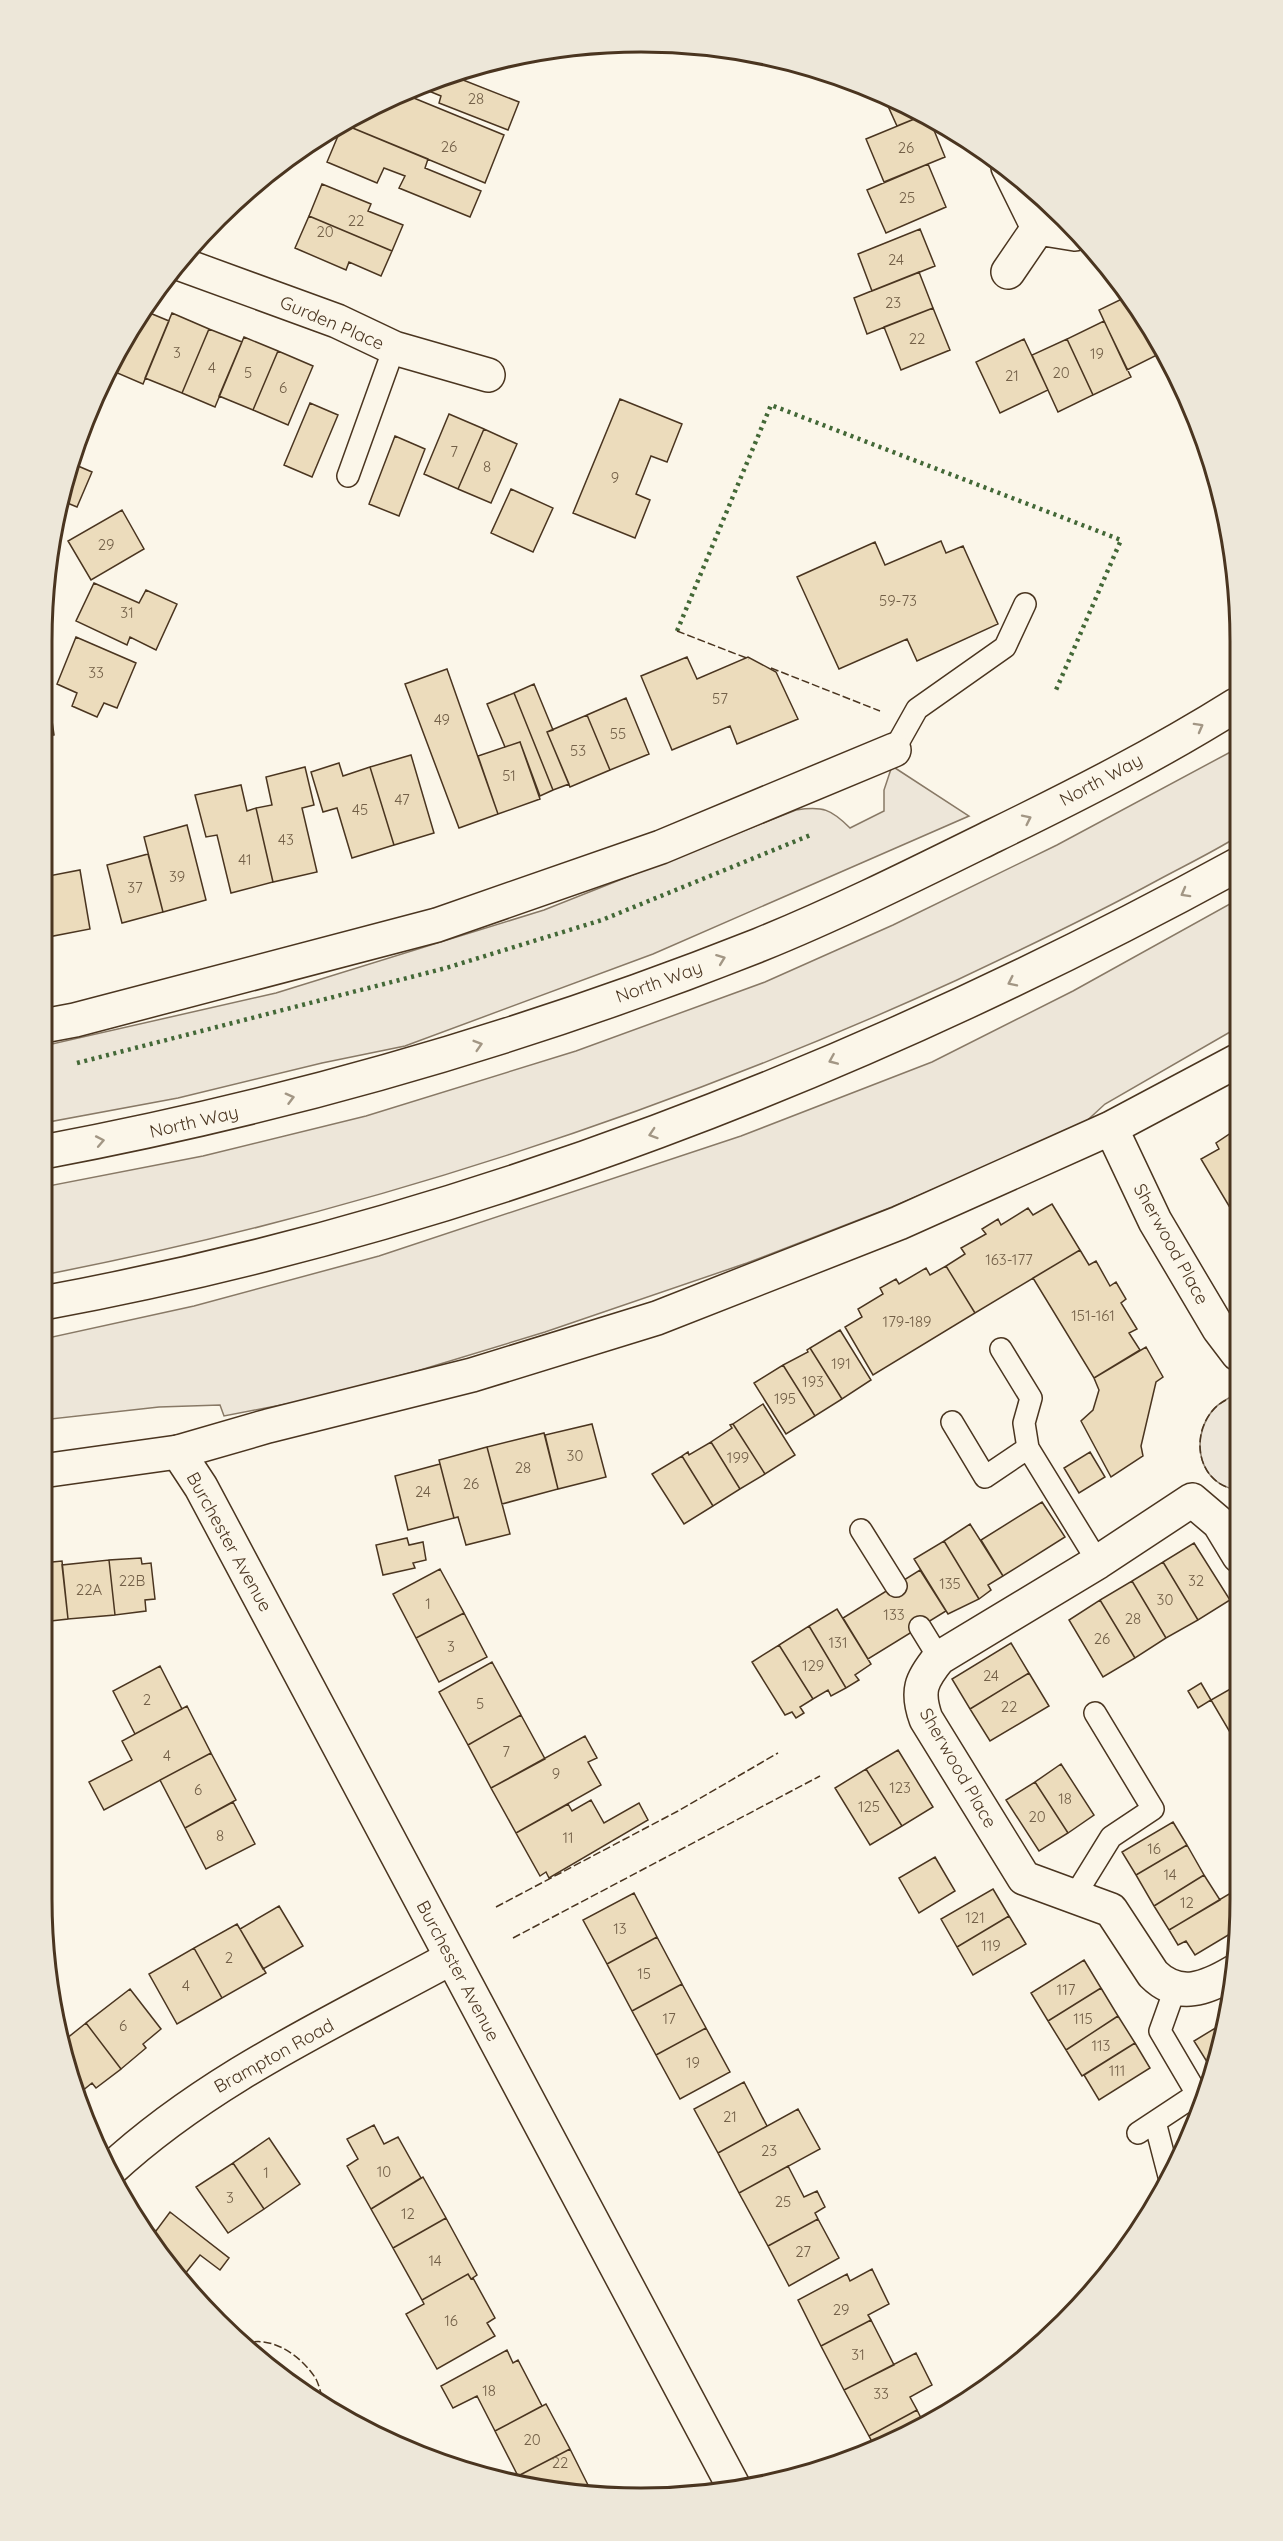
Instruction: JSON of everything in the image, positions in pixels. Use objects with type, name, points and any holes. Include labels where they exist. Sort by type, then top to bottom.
[{"type":"main road","points":[[1019,190],[1038,228]]},
{"type":"main road","points":[[1038,228],[1065,232]]},
{"type":"main road","points":[[1008,272],[1038,228]]},
{"type":"main road","name":"Gurden Place","points":[[188,267],[337,321],[394,348],[488,375]]},
{"type":"main road","name":"North Way","points":[[52,1150],[156,1130],[388,1073],[514,1033],[663,981],[761,944],[895,884],[1043,811],[1230,708]]},
{"type":"main road","points":[[52,1024],[437,925],[661,847],[894,750]]},
{"type":"main road","points":[[52,1301],[273,1252],[438,1205],[681,1124],[955,1009],[1118,930],[1230,869]]},
{"type":"main road","points":[[52,1470],[178,1452],[268,1426],[472,1375],[657,1318],[899,1223],[1111,1128],[1230,1065]]},
{"type":"main road","name":"Sherwood Place","points":[[1111,1128],[1155,1221],[1219,1329],[1230,1343]]},
{"type":"main road","name":"Burchester Avenue","points":[[178,1452],[201,1487],[731,2481]]},
{"type":"main road","name":"Sherwood Place","points":[[1175,1989],[1162,1983],[1154,1974],[1111,1910],[1023,1878],[926,1719],[919,1700],[925,1676],[939,1658],[1098,1562],[1192,1500],[1229,1521]]},
{"type":"main road","name":"Brampton Road","points":[[116,2165],[140,2143],[205,2095],[451,1958]]},
{"type":"main road","points":[[1175,1989],[1196,1990],[1225,1978]]},
{"type":"lane","points":[[348,476],[394,348]]},
{"type":"lane","points":[[894,750],[917,709],[1005,647],[1025,604]]},
{"type":"lane","points":[[1001,1349],[1031,1398],[1024,1424],[1028,1449],[1098,1562]]},
{"type":"lane","points":[[952,1422],[985,1477],[1028,1449]]},
{"type":"lane","points":[[861,1530],[896,1586]]},
{"type":"lane","points":[[920,1627],[939,1658]]},
{"type":"lane","points":[[1074,1897],[1112,1837],[1153,1809],[1095,1713]]},
{"type":"lane","points":[[1165,2169],[1147,2127],[1197,2094],[1160,2031],[1175,1989]]},
{"type":"shaded area","points":[[1230,752],[1230,841],[1133,893],[957,980],[736,1074],[508,1155],[277,1222],[160,1251],[52,1273],[52,1185],[203,1156],[366,1116],[576,1051],[765,982],[893,925],[1057,845]]},
{"type":"shaded area","points":[[892,766],[969,816],[653,954],[405,1046],[322,1063],[178,1098],[52,1121],[52,1044],[276,993],[544,910],[796,810],[813,808],[826,810],[850,828],[884,811],[884,790]]},
{"type":"shaded area","points":[[1230,904],[1230,1032],[1105,1104],[1080,1127],[892,1207],[747,1263],[545,1332],[417,1371],[312,1399],[224,1416],[220,1405],[159,1407],[52,1419],[52,1337],[194,1306],[379,1256],[741,1136],[932,1062],[1073,991]]},
{"type":"shaded area","points":[[1230,1397],[1230,1488],[1215,1480],[1207,1471],[1200,1448],[1205,1423],[1219,1404]]},
{"type":"building","points":[[464,80],[519,102],[508,130],[439,103],[441,96],[431,92]]},
{"type":"building","points":[[414,98],[504,135],[485,183],[353,128]]},
{"type":"building","points":[[888,107],[914,119],[897,126]]},
{"type":"building","points":[[914,119],[934,130],[945,157],[884,182],[866,139]]},
{"type":"building","points":[[353,128],[428,159],[425,168],[481,191],[470,217],[399,188],[405,176],[384,168],[377,183],[327,162],[338,137]]},
{"type":"building","points":[[928,164],[946,207],[886,233],[867,190]]},
{"type":"building","points":[[322,184],[371,204],[368,211],[403,225],[392,251],[309,216]]},
{"type":"building","points":[[309,216],[392,251],[381,276],[349,262],[346,270],[295,248]]},
{"type":"building","points":[[920,229],[935,266],[872,291],[858,254]]},
{"type":"building","points":[[919,272],[933,308],[867,334],[854,298]]},
{"type":"building","points":[[1121,300],[1156,355],[1127,370],[1099,310]]},
{"type":"building","points":[[933,308],[950,350],[901,370],[884,327]]},
{"type":"building","points":[[172,313],[209,329],[182,393],[145,378]]},
{"type":"building","points":[[152,314],[169,321],[143,384],[117,373]]},
{"type":"building","points":[[1104,321],[1131,377],[1093,395],[1067,339]]},
{"type":"building","points":[[209,329],[242,342],[215,407],[182,393]]},
{"type":"building","points":[[244,337],[278,351],[253,410],[219,396]]},
{"type":"building","points":[[1024,339],[1048,390],[1000,413],[976,362]]},
{"type":"building","points":[[1067,339],[1093,395],[1058,412],[1032,355]]},
{"type":"building","points":[[278,351],[313,366],[288,425],[253,410]]},
{"type":"building","points":[[620,399],[682,424],[667,462],[651,456],[636,494],[650,500],[635,538],[573,513]]},
{"type":"building","points":[[310,403],[338,415],[312,477],[284,465]]},
{"type":"building","points":[[449,414],[484,429],[458,489],[424,474]]},
{"type":"building","points":[[484,429],[517,444],[491,503],[458,489]]},
{"type":"building","points":[[395,436],[425,449],[399,516],[369,504]]},
{"type":"building","points":[[80,467],[92,472],[77,507],[69,504]]},
{"type":"building","points":[[511,489],[553,508],[533,552],[491,533]]},
{"type":"building","points":[[122,510],[144,549],[91,580],[68,541]]},
{"type":"building","points":[[941,541],[946,553],[963,546],[998,624],[917,661],[907,639],[839,669],[797,577],[875,542],[885,565]]},
{"type":"building","points":[[94,583],[139,603],[146,590],[177,604],[156,650],[130,637],[127,645],[76,621]]},
{"type":"building","points":[[76,637],[136,663],[117,708],[104,703],[97,717],[72,706],[77,693],[57,684]]},
{"type":"building","points":[[687,657],[697,679],[748,657],[776,672],[798,719],[737,744],[730,726],[672,750],[641,676]]},
{"type":"building","points":[[447,669],[498,814],[459,828],[405,684]]},
{"type":"building","points":[[534,684],[553,730],[547,732],[569,784],[553,790],[514,693]]},
{"type":"building","points":[[514,693],[553,790],[540,796],[520,742],[505,747],[487,704]]},
{"type":"building","points":[[626,698],[649,754],[610,770],[587,715]]},
{"type":"building","points":[[587,715],[610,770],[570,787],[547,732]]},
{"type":"building","points":[[520,742],[540,799],[498,814],[478,756]]},
{"type":"building","points":[[411,755],[434,833],[394,845],[370,767]]},
{"type":"building","points":[[339,763],[343,776],[370,767],[394,845],[352,858],[337,808],[323,812],[311,772]]},
{"type":"building","points":[[305,767],[314,805],[302,808],[317,872],[273,882],[256,808],[272,805],[266,777]]},
{"type":"building","points":[[241,785],[247,811],[256,808],[273,882],[231,893],[217,835],[206,837],[195,795]]},
{"type":"building","points":[[187,825],[206,900],[163,912],[144,837]]},
{"type":"building","points":[[148,854],[163,912],[122,923],[107,865]]},
{"type":"building","points":[[80,870],[90,929],[52,936],[52,875]]},
{"type":"building","points":[[1230,1134],[1229,1206],[1201,1159],[1219,1149],[1216,1143]]},
{"type":"building","points":[[1052,1204],[1080,1250],[975,1313],[946,1266],[965,1254],[961,1248],[986,1234],[982,1229],[998,1219],[1001,1225],[1028,1208],[1033,1215]]},
{"type":"building","points":[[1080,1250],[1089,1265],[1096,1261],[1110,1286],[1116,1282],[1126,1299],[1121,1303],[1137,1329],[1129,1333],[1140,1350],[1094,1378],[1033,1278]]},
{"type":"building","points":[[946,1266],[975,1313],[873,1375],[845,1327],[862,1317],[858,1309],[883,1294],[880,1288],[896,1279],[899,1284],[926,1268],[930,1275]]},
{"type":"building","points":[[840,1330],[871,1380],[842,1399],[810,1348]]},
{"type":"building","points":[[1146,1347],[1163,1377],[1156,1382],[1141,1446],[1143,1456],[1111,1477],[1081,1421],[1093,1410],[1099,1390],[1094,1378]]},
{"type":"building","points":[[810,1348],[842,1399],[815,1416],[783,1365],[808,1352]]},
{"type":"building","points":[[783,1365],[815,1416],[786,1434],[754,1383]]},
{"type":"building","points":[[763,1404],[795,1455],[765,1474],[733,1424]]},
{"type":"building","points":[[592,1424],[606,1477],[558,1489],[545,1435]]},
{"type":"building","points":[[733,1424],[765,1474],[740,1489],[711,1442],[732,1428],[730,1425]]},
{"type":"building","points":[[544,1433],[558,1489],[502,1504],[487,1447]]},
{"type":"building","points":[[711,1442],[740,1489],[713,1506],[682,1456],[688,1452],[689,1455]]},
{"type":"building","points":[[487,1447],[510,1534],[466,1545],[458,1517],[454,1518],[439,1460]]},
{"type":"building","points":[[1090,1452],[1105,1477],[1079,1493],[1064,1468]]},
{"type":"building","points":[[682,1456],[713,1506],[684,1524],[652,1474]]},
{"type":"building","points":[[440,1464],[454,1518],[408,1530],[395,1476]]},
{"type":"building","points":[[1042,1502],[1065,1537],[1003,1576],[981,1540]]},
{"type":"building","points":[[970,1524],[1003,1576],[988,1585],[991,1590],[979,1599],[944,1541]]},
{"type":"building","points":[[407,1538],[409,1545],[423,1542],[426,1560],[413,1563],[415,1568],[383,1575],[376,1545]]},
{"type":"building","points":[[944,1541],[979,1599],[948,1614],[914,1559]]},
{"type":"building","points":[[1194,1543],[1230,1600],[1198,1620],[1163,1562]]},
{"type":"building","points":[[141,1558],[142,1564],[151,1563],[155,1599],[145,1600],[146,1611],[115,1615],[109,1560]]},
{"type":"building","points":[[109,1560],[115,1615],[68,1619],[62,1565]]},
{"type":"building","points":[[62,1561],[68,1619],[52,1621],[52,1562]]},
{"type":"building","points":[[1163,1562],[1198,1620],[1166,1638],[1132,1581]]},
{"type":"building","points":[[440,1569],[464,1613],[416,1638],[393,1594]]},
{"type":"building","points":[[920,1570],[946,1611],[868,1659],[843,1618]]},
{"type":"building","points":[[1132,1581],[1166,1638],[1135,1658],[1100,1600]]},
{"type":"building","points":[[1100,1600],[1135,1658],[1103,1677],[1069,1620]]},
{"type":"building","points":[[837,1609],[871,1664],[855,1675],[859,1680],[846,1688],[809,1626]]},
{"type":"building","points":[[464,1613],[487,1657],[439,1682],[416,1638]]},
{"type":"building","points":[[809,1626],[846,1688],[831,1696],[828,1690],[813,1699],[779,1645]]},
{"type":"building","points":[[1011,1643],[1029,1673],[970,1709],[952,1679]]},
{"type":"building","points":[[779,1645],[813,1699],[800,1707],[804,1713],[796,1718],[792,1712],[785,1715],[752,1662]]},
{"type":"building","points":[[492,1662],[521,1715],[468,1745],[439,1692]]},
{"type":"building","points":[[160,1666],[182,1709],[135,1734],[113,1691]]},
{"type":"building","points":[[1029,1673],[1049,1706],[990,1741],[970,1709]]},
{"type":"building","points":[[1201,1683],[1211,1700],[1198,1708],[1188,1691]]},
{"type":"building","points":[[1230,1689],[1230,1732],[1211,1700]]},
{"type":"building","points":[[187,1706],[211,1753],[104,1810],[89,1782],[132,1760],[122,1741]]},
{"type":"building","points":[[521,1715],[545,1759],[491,1788],[468,1745]]},
{"type":"building","points":[[585,1736],[597,1758],[588,1762],[601,1785],[516,1833],[491,1788]]},
{"type":"building","points":[[898,1750],[933,1807],[902,1826],[866,1769]]},
{"type":"building","points":[[211,1753],[236,1800],[185,1828],[160,1780]]},
{"type":"building","points":[[1061,1764],[1094,1815],[1068,1833],[1035,1782]]},
{"type":"building","points":[[866,1769],[902,1826],[870,1845],[835,1788]]},
{"type":"building","points":[[1035,1782],[1068,1833],[1039,1851],[1006,1800]]},
{"type":"building","points":[[591,1800],[604,1823],[639,1803],[648,1820],[549,1878],[546,1872],[540,1876],[516,1833],[568,1804],[572,1811]]},
{"type":"building","points":[[233,1802],[255,1844],[206,1869],[185,1828]]},
{"type":"building","points":[[1173,1822],[1187,1845],[1136,1875],[1122,1852]]},
{"type":"building","points":[[1187,1845],[1204,1875],[1154,1906],[1136,1875]]},
{"type":"building","points":[[935,1857],[955,1891],[919,1913],[899,1878]]},
{"type":"building","points":[[1204,1875],[1220,1900],[1169,1930],[1154,1906]]},
{"type":"building","points":[[993,1889],[1009,1916],[957,1947],[941,1919]]},
{"type":"building","points":[[634,1893],[657,1937],[607,1964],[583,1920]]},
{"type":"building","points":[[1229,1894],[1229,1935],[1195,1955],[1186,1941],[1178,1945],[1169,1930]]},
{"type":"building","points":[[279,1906],[303,1946],[263,1969],[240,1929]]},
{"type":"building","points":[[1009,1916],[1026,1944],[973,1975],[957,1947]]},
{"type":"building","points":[[237,1924],[266,1973],[222,1998],[194,1948]]},
{"type":"building","points":[[657,1937],[682,1984],[632,2011],[607,1964]]},
{"type":"building","points":[[194,1948],[222,1998],[177,2024],[149,1974]]},
{"type":"building","points":[[1084,1960],[1101,1988],[1048,2021],[1031,1993]]},
{"type":"building","points":[[682,1984],[706,2028],[656,2055],[632,2011]]},
{"type":"building","points":[[1101,1988],[1118,2016],[1066,2050],[1048,2021]]},
{"type":"building","points":[[130,1989],[161,2029],[143,2044],[146,2048],[121,2069],[86,2023]]},
{"type":"building","points":[[1118,2016],[1135,2043],[1082,2076],[1066,2050]]},
{"type":"building","points":[[86,2023],[121,2069],[96,2088],[92,2083],[84,2089],[69,2036]]},
{"type":"building","points":[[706,2028],[730,2072],[680,2099],[656,2055]]},
{"type":"building","points":[[1216,2028],[1207,2062],[1194,2041]]},
{"type":"building","points":[[1135,2043],[1150,2068],[1099,2100],[1084,2075]]},
{"type":"building","points":[[744,2082],[767,2126],[718,2153],[694,2109]]},
{"type":"building","points":[[798,2109],[820,2149],[739,2193],[718,2153]]},
{"type":"building","points":[[374,2125],[384,2144],[398,2137],[421,2178],[371,2209],[347,2166],[358,2159],[347,2139]]},
{"type":"building","points":[[269,2138],[300,2184],[264,2209],[233,2163]]},
{"type":"building","points":[[233,2163],[264,2209],[228,2233],[196,2187]]},
{"type":"building","points":[[788,2166],[804,2197],[817,2191],[825,2207],[815,2213],[818,2219],[768,2246],[739,2193]]},
{"type":"building","points":[[423,2177],[446,2218],[393,2248],[371,2209]]},
{"type":"building","points":[[170,2212],[229,2258],[220,2270],[200,2255],[186,2272],[153,2229],[156,2231]]},
{"type":"building","points":[[446,2218],[477,2275],[471,2279],[468,2274],[422,2300],[393,2248]]},
{"type":"building","points":[[818,2219],[839,2258],[789,2286],[768,2246]]},
{"type":"building","points":[[872,2269],[889,2304],[868,2315],[871,2320],[821,2346],[798,2300],[847,2274],[850,2281]]},
{"type":"building","points":[[468,2274],[471,2279],[473,2278],[495,2318],[487,2323],[495,2336],[437,2369],[406,2314],[424,2304],[422,2300]]},
{"type":"building","points":[[871,2320],[894,2365],[844,2390],[821,2346]]},
{"type":"building","points":[[507,2350],[513,2363],[518,2360],[542,2406],[495,2431],[477,2396],[453,2408],[441,2386]]},
{"type":"building","points":[[916,2353],[932,2385],[910,2397],[917,2410],[869,2436],[844,2390]]},
{"type":"building","points":[[546,2404],[570,2449],[517,2475],[495,2431]]},
{"type":"building","points":[[917,2410],[921,2418],[872,2442],[869,2436]]},
{"type":"building","points":[[570,2449],[588,2485],[565,2483],[519,2475]]},
{"type":"hedge","points":[[677,631],[771,405],[1121,540],[1056,690]]},
{"type":"hedge","points":[[77,1063],[446,968],[602,920],[813,834]]},
{"type":"fence","points":[[677,631],[749,659]]},
{"type":"fence","points":[[771,668],[880,711]]},
{"type":"fence","points":[[1226,1400],[1214,1409],[1206,1421],[1201,1435],[1200,1450],[1203,1463],[1211,1476],[1222,1485],[1230,1488]]},
{"type":"fence","points":[[496,1907],[678,1811],[778,1753]]},
{"type":"fence","points":[[513,1938],[820,1776]]},
{"type":"fence","points":[[253,2342],[263,2342],[284,2348],[310,2370],[321,2393]]}]
